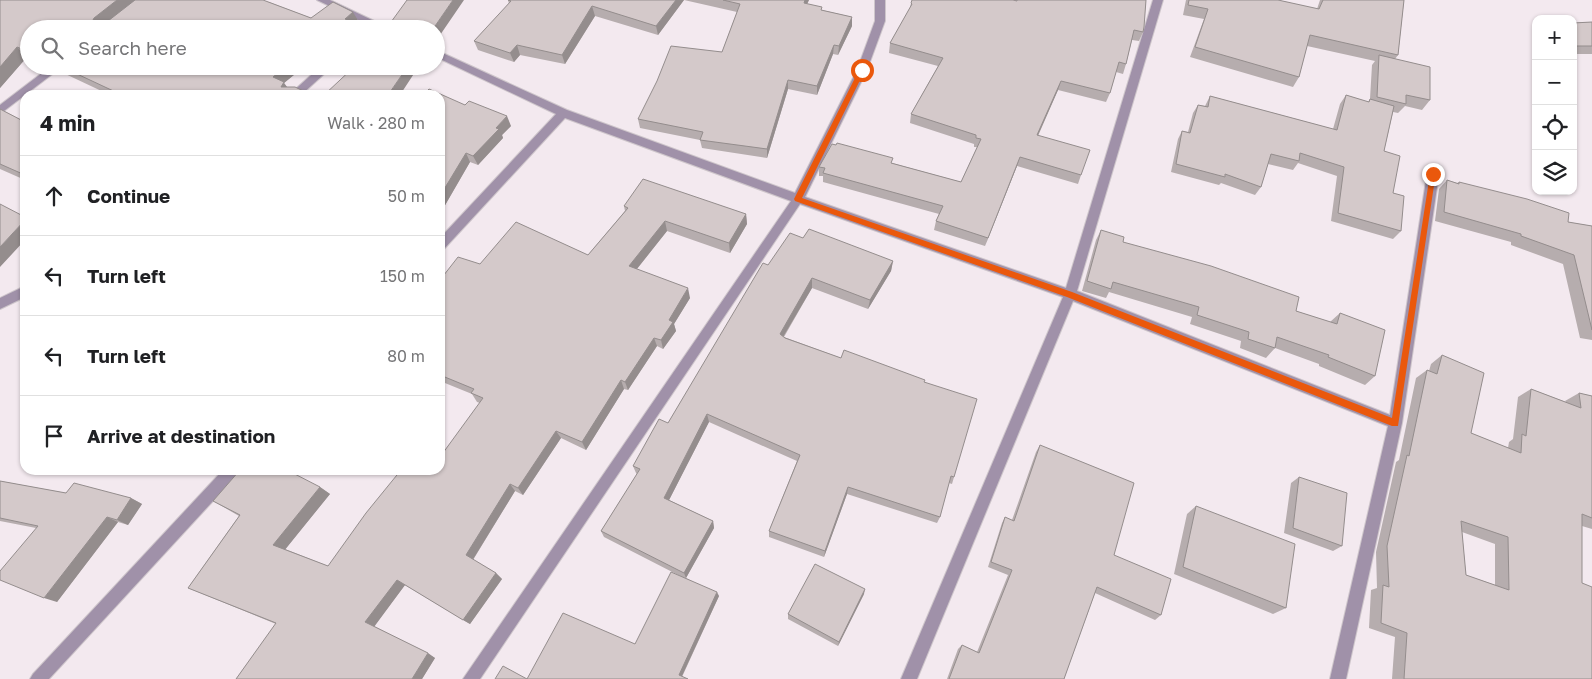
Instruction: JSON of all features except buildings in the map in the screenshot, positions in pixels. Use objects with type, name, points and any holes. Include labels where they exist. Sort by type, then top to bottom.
[{"type":"street","points":[[322,0],[364,20]]},
{"type":"street","points":[[471,679],[798,199],[862,70],[880,21],[880,0]]},
{"type":"street","points":[[909,679],[1070,294],[1158,0]]},
{"type":"street","points":[[445,57],[563,113],[798,199],[1070,294],[1395,423]]},
{"type":"street","points":[[26,90],[46,75]]},
{"type":"street","points":[[300,90],[317,75]]},
{"type":"street","points":[[0,110],[20,95]]},
{"type":"street","points":[[445,241],[563,113]]},
{"type":"street","points":[[1338,679],[1395,423],[1433,174]]},
{"type":"street","points":[[0,304],[20,294]]},
{"type":"street","points":[[38,679],[227,475]]},
{"type":"route","points":[[862,70],[798,199],[1070,294],[1395,423],[1433,174]]}]
